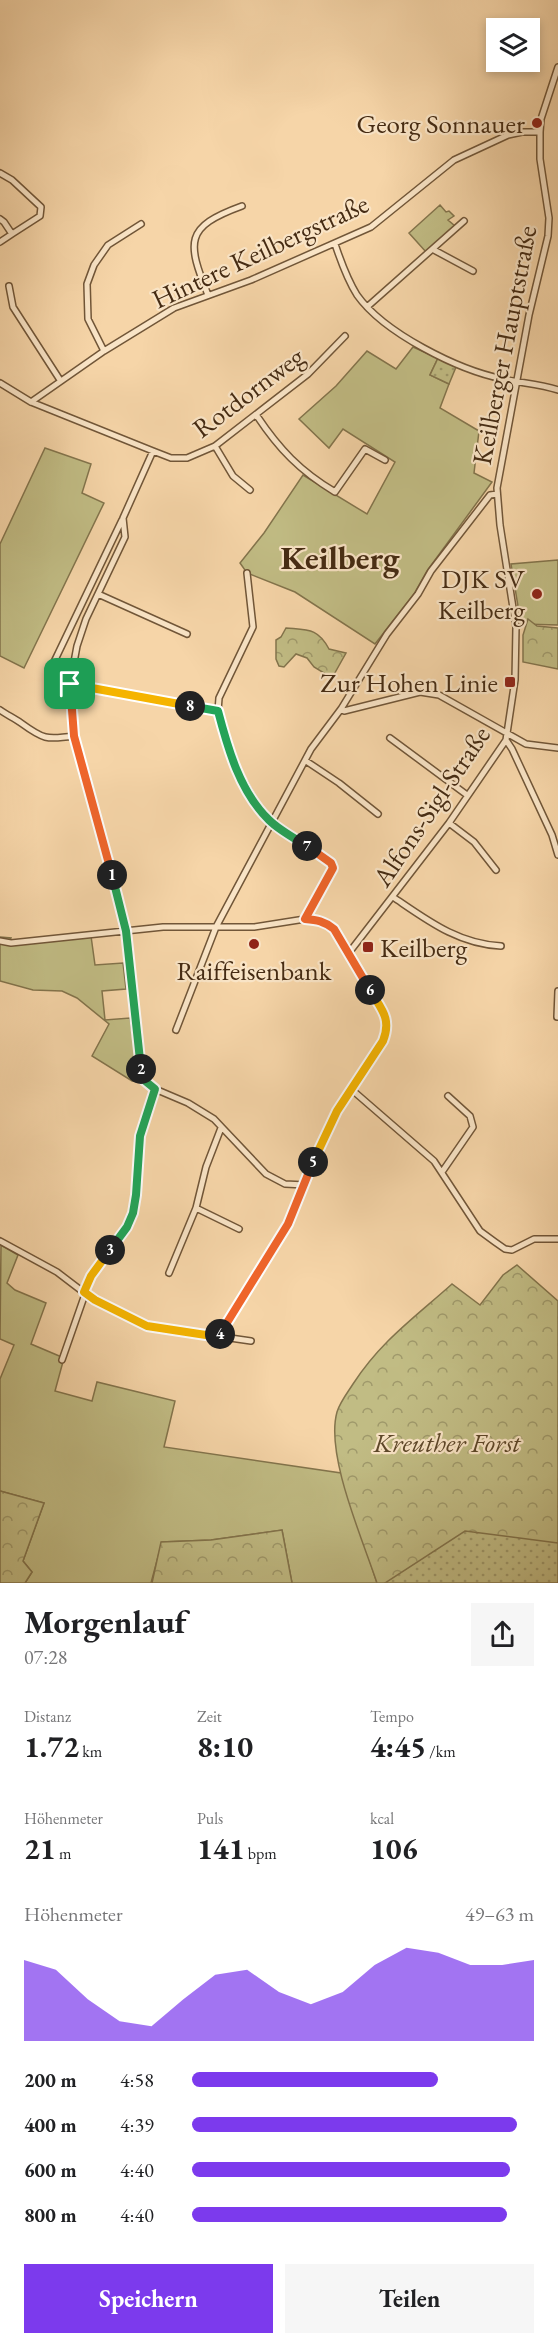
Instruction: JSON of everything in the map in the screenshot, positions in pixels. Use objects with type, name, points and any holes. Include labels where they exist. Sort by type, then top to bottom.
[{"type":"street","name":"Keilberger Hauptstraße","points":[[176,1030],[216,927],[311,749],[341,709],[387,634],[418,594],[431,571],[489,495],[497,491],[529,315],[548,236],[549,219],[540,159],[540,132],[542,118],[558,68]]},
{"type":"street","name":"Hintere Keilbergstraße","points":[[31,402],[104,351],[174,308],[335,244],[370,227],[454,160],[508,135],[540,132]]},
{"type":"street","points":[[0,173],[12,180],[41,207],[40,216],[0,242]]},
{"type":"street","points":[[208,295],[194,260],[193,244],[197,233],[205,223],[218,215],[242,206]]},
{"type":"street","points":[[0,219],[12,234]]},
{"type":"street","points":[[367,307],[464,221]]},
{"type":"street","points":[[104,351],[88,319],[87,284],[94,265],[108,245],[141,224]]},
{"type":"street","points":[[335,244],[346,274],[367,307],[414,343],[480,372],[558,390]]},
{"type":"street","points":[[434,250],[474,271]]},
{"type":"street","points":[[9,286],[13,307],[60,380]]},
{"type":"street","name":"Rotdornweg","points":[[31,402],[171,458],[187,458],[215,446],[256,416],[308,374],[345,336]]},
{"type":"street","points":[[0,383],[31,402]]},
{"type":"street","points":[[256,416],[287,458],[335,492],[365,449],[385,460]]},
{"type":"street","points":[[215,446],[233,476],[250,490]]},
{"type":"street","points":[[53,664],[153,451]]},
{"type":"street","name":"Alfons-Sigl-Straße","points":[[348,954],[449,823],[506,740],[515,680],[516,627],[497,491]]},
{"type":"street","points":[[123,518],[125,537],[77,646],[70,684],[74,736],[126,931],[141,1071],[144,1080],[155,1089],[203,1112],[266,1174],[285,1184],[305,1185]]},
{"type":"street","points":[[247,573],[253,627],[219,698],[218,711],[235,766],[259,809],[271,822],[331,863],[333,868],[305,919]]},
{"type":"street","points":[[98,594],[187,634]]},
{"type":"street","points":[[70,684],[218,711]]},
{"type":"street","points":[[341,709],[344,711],[420,692],[429,692],[439,695],[526,744],[558,748]]},
{"type":"street","points":[[0,710],[36,735],[54,739],[74,736]]},
{"type":"street","points":[[390,738],[467,795]]},
{"type":"street","points":[[506,740],[552,835],[558,855]]},
{"type":"street","points":[[306,761],[378,813]]},
{"type":"street","points":[[449,823],[474,842],[496,870]]},
{"type":"street","points":[[393,897],[456,937],[477,944],[501,946]]},
{"type":"street","points":[[0,941],[11,943],[179,926],[254,927],[305,919],[327,923],[334,929],[387,1018],[383,1041],[351,1089],[326,1133],[293,1214],[276,1246],[219,1337]]},
{"type":"street","points":[[556,1017],[558,991]]},
{"type":"street","points":[[62,1360],[91,1276],[127,1227],[133,1213],[140,1136],[155,1089]]},
{"type":"street","points":[[351,1089],[434,1161],[480,1231],[506,1249],[516,1249],[540,1237],[558,1239]]},
{"type":"street","points":[[442,1172],[474,1127],[471,1116],[448,1096]]},
{"type":"street","points":[[169,1273],[196,1208],[206,1167],[221,1128]]},
{"type":"street","points":[[196,1208],[239,1229]]},
{"type":"street","points":[[0,1241],[57,1272],[95,1300],[147,1326],[251,1341]]},
{"type":"green space","points":[[440,205],[454,216],[448,220],[455,226],[426,252],[409,233]]},
{"type":"green space","points":[[413,347],[438,358],[430,375],[449,384],[440,408],[479,431],[474,473],[492,482],[427,571],[414,594],[375,644],[295,592],[247,573],[240,563],[264,533],[303,475],[367,514],[395,462],[343,429],[329,448],[299,419],[336,386],[367,351],[396,369]]},
{"type":"green space","points":[[438,358],[456,367],[449,384],[430,375]]},
{"type":"green space","points":[[45,448],[91,464],[82,493],[104,503],[24,668],[0,656],[0,544]]},
{"type":"green space","name":"DJK SV Keilberg","points":[[558,560],[558,625],[521,624],[511,564]]},
{"type":"green space","points":[[528,619],[537,626],[558,628],[558,669],[523,662],[523,635]]},
{"type":"green space","points":[[286,628],[312,631],[321,637],[329,649],[346,653],[332,678],[314,667],[307,658],[296,654],[284,667],[279,666],[276,659],[276,640],[281,637]]},
{"type":"green space","points":[[91,936],[95,965],[123,963],[126,989],[102,991],[105,1020],[130,1018],[139,1080],[132,1081],[92,1056],[109,1024],[77,998],[62,991],[33,990],[0,981],[0,937],[11,938],[8,944]]},
{"type":"green space","points":[[1,1245],[18,1255],[7,1283],[15,1290],[46,1303],[31,1344],[64,1358],[55,1391],[92,1401],[97,1382],[175,1401],[164,1447],[341,1473],[377,1583],[292,1583],[282,1530],[211,1540],[162,1542],[151,1583],[25,1583],[32,1572],[23,1561],[44,1503],[0,1491],[0,1379],[14,1345],[0,1339]]},
{"type":"green space","name":"Kreuther Forst","points":[[517,1265],[558,1301],[558,1583],[377,1583],[347,1498],[341,1474],[336,1451],[335,1430],[338,1408],[375,1355],[452,1284],[480,1305],[503,1275]]},
{"type":"green space","points":[[0,1491],[44,1503],[23,1561],[32,1572],[25,1583],[0,1583]]},
{"type":"green space","points":[[282,1530],[292,1583],[152,1583],[161,1542],[211,1540]]},
{"type":"green space","points":[[465,1531],[558,1543],[558,1583],[385,1583]]},
{"type":"place","name":"Georg Sonnauer","points":[[537,123]]},
{"type":"place","name":"DJK SV Keilberg","points":[[537,594]]},
{"type":"place","name":"Zur Hohen Linie","points":[[510,682]]},
{"type":"place","name":"Raiffeisenbank","points":[[254,944]]},
{"type":"place","name":"Keilberg","points":[[368,947]]},
{"type":"district","name":"Keilberg","points":[[340,557]]},
{"type":"route","points":[[70,684],[218,711],[235,766],[259,809],[271,822],[331,863],[333,868],[331,874],[305,919],[319,920],[334,929],[387,1018],[387,1030],[383,1041],[337,1111],[315,1156],[288,1224],[219,1337],[147,1326],[95,1300],[84,1292],[91,1276],[127,1227],[133,1213],[140,1136],[143,1120],[155,1089],[144,1080],[141,1071],[124,918],[74,736],[70,684]]}]
